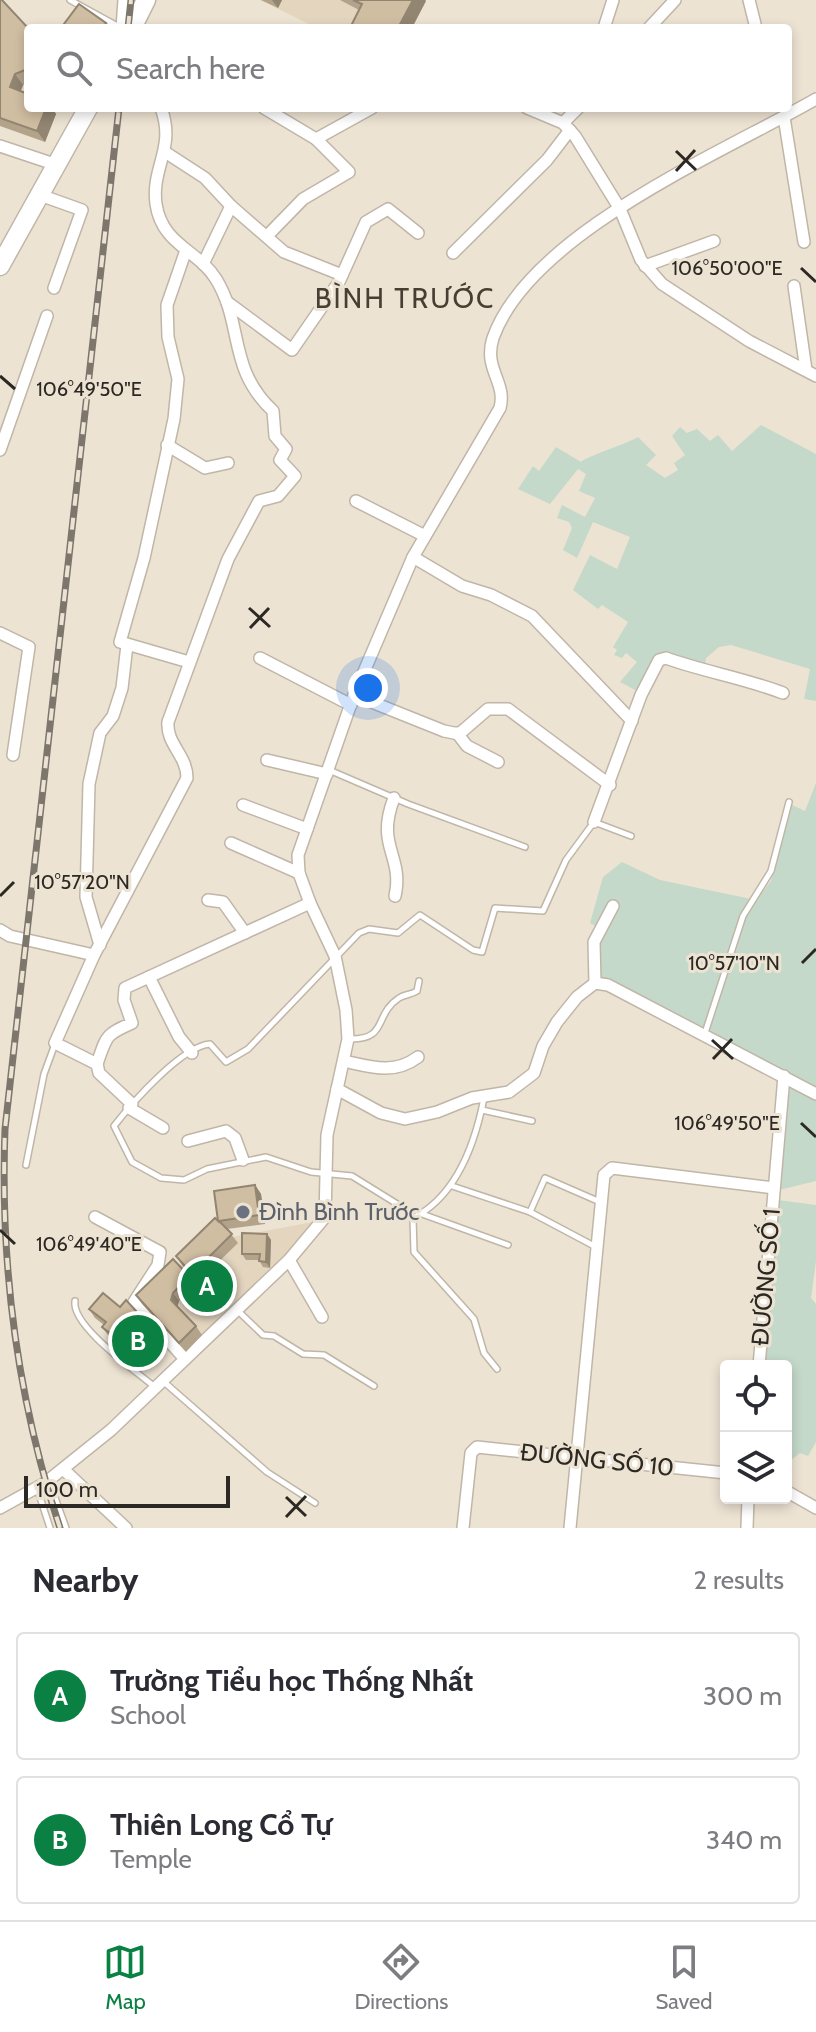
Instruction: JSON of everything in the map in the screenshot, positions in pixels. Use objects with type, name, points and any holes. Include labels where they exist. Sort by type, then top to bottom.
[{"type":"main road","points":[[0,266],[86,112]]},
{"type":"street","points":[[121,24],[124,0]]},
{"type":"street","points":[[605,24],[613,0]]},
{"type":"street","points":[[653,24],[675,0]]},
{"type":"street","points":[[749,0],[755,24]]},
{"type":"street","points":[[792,110],[816,99]]},
{"type":"street","points":[[97,1064],[55,1043],[97,950],[187,778],[184,759],[167,729],[189,662],[244,525],[259,501],[278,496],[295,476],[280,460],[286,449],[275,436],[273,411],[253,389],[244,371],[227,302],[216,278],[203,264],[185,253],[164,226],[156,205],[155,185],[168,133],[162,112]]},
{"type":"street","points":[[267,236],[303,199],[349,172],[316,139],[274,112]]},
{"type":"street","points":[[316,139],[365,112]]},
{"type":"street","points":[[538,112],[566,126],[620,209],[645,266],[662,284],[724,325],[811,373]]},
{"type":"street","points":[[453,253],[547,160],[575,112]]},
{"type":"street","points":[[0,1508],[49,1480],[160,1385],[236,1308],[289,1260],[325,1217],[329,1118],[348,1039],[335,956],[299,873],[298,855],[353,700],[413,557],[500,408],[503,396],[489,363],[493,338],[506,313],[536,273],[620,209],[780,115],[804,242]]},
{"type":"street","points":[[0,146],[57,165]]},
{"type":"street","points":[[165,152],[205,178],[231,206],[292,256],[342,275]]},
{"type":"street","points":[[40,195],[82,210],[54,288]]},
{"type":"street","points":[[203,264],[231,206]]},
{"type":"street","points":[[227,302],[292,350],[342,275],[366,222],[388,209],[418,233]]},
{"type":"street","points":[[645,266],[714,241]]},
{"type":"street","points":[[185,253],[167,305],[168,337],[178,379],[167,445],[144,558],[120,642],[189,662]]},
{"type":"street","points":[[794,286],[811,373]]},
{"type":"street","points":[[0,450],[47,316]]},
{"type":"street","points":[[167,445],[205,468],[228,463]]},
{"type":"street","points":[[356,501],[425,536]]},
{"type":"street","points":[[413,557],[462,586],[491,595],[532,616],[632,721]]},
{"type":"street","points":[[0,633],[29,647],[13,755]]},
{"type":"street","points":[[97,950],[86,897],[89,784],[100,733],[113,716],[122,688],[127,645]]},
{"type":"street","points":[[260,658],[353,700],[457,733],[467,746],[498,762]]},
{"type":"street","points":[[594,822],[654,667],[666,658],[689,668],[744,679],[783,693]]},
{"type":"street","points":[[457,733],[469,728],[488,709],[508,709],[610,785]]},
{"type":"street","points":[[267,760],[328,772]]},
{"type":"street","points":[[394,798],[385,829],[398,879],[395,896]]},
{"type":"street","points":[[243,805],[307,829]]},
{"type":"street","points":[[231,843],[299,873]]},
{"type":"street","points":[[208,900],[223,902],[245,933]]},
{"type":"street","points":[[163,1128],[131,1106],[99,1073],[97,1064],[107,1035],[115,1028],[132,1023],[124,1000],[124,989],[310,903]]},
{"type":"street","points":[[595,983],[594,942],[613,906]]},
{"type":"street","points":[[0,930],[10,936],[97,950]]},
{"type":"street","points":[[149,977],[179,1037],[192,1053]]},
{"type":"street","points":[[337,1089],[381,1113],[405,1119],[437,1112],[472,1098],[483,1104],[528,1079],[557,1022],[577,997],[595,983],[608,985],[705,1033],[816,1094]]},
{"type":"street","points":[[344,1061],[386,1069],[405,1066],[418,1057]]},
{"type":"street","name":"ĐƯỜNG SỐ 1","points":[[760,1360],[784,1076]]},
{"type":"street","points":[[188,1141],[226,1131],[235,1138],[243,1160]]},
{"type":"street","points":[[570,1528],[604,1175],[612,1168],[774,1188]]},
{"type":"street","points":[[95,1217],[160,1252],[160,1262],[134,1302],[185,1359]]},
{"type":"street","points":[[289,1260],[322,1317]]},
{"type":"street","name":"ĐƯỜNG SỐ 10","points":[[463,1528],[471,1453],[477,1447],[720,1472]]},
{"type":"street","points":[[63,1469],[126,1528]]},
{"type":"street","points":[[792,1494],[816,1508]]},
{"type":"street","points":[[747,1528],[748,1504]]},
{"type":"lane","points":[[70,0],[114,24]]},
{"type":"lane","points":[[328,772],[525,847]]},
{"type":"lane","points":[[705,1033],[743,916],[770,876],[789,802]]},
{"type":"lane","points":[[497,1369],[484,1353],[474,1319],[414,1252],[413,1218],[402,1207],[352,1176],[311,1172],[266,1157],[207,1169],[184,1180],[161,1178],[132,1162],[114,1126],[158,1077],[207,1043],[222,1060],[232,1060],[261,1038],[335,956],[364,930],[398,933],[417,915],[482,952],[495,908],[543,911],[566,860],[594,822],[631,836]]},
{"type":"lane","points":[[348,1039],[368,1039],[374,1035],[390,1008],[401,997],[417,991],[419,981]]},
{"type":"lane","points":[[26,1165],[44,1074],[55,1043]]},
{"type":"lane","points":[[413,1218],[452,1186],[472,1146],[483,1104],[532,1121]]},
{"type":"lane","points":[[530,1212],[545,1178],[600,1202]]},
{"type":"lane","points":[[452,1186],[530,1212],[596,1247]]},
{"type":"lane","points":[[421,1214],[508,1245]]},
{"type":"lane","points":[[75,1301],[74,1309],[83,1325],[267,1472],[315,1503]]},
{"type":"lane","points":[[236,1308],[257,1332],[274,1336],[303,1354],[324,1355],[374,1386]]},
{"type":"lane","points":[[49,1480],[66,1528]]},
{"type":"lane","points":[[37,1488],[50,1528]]},
{"type":"shaded area","points":[[260,0],[426,1],[414,24],[309,24]]},
{"type":"shaded area","points":[[318,1221],[286,1257],[186,1352],[142,1304],[221,1227],[232,1237]]},
{"type":"green space","points":[[761,425],[816,454],[816,701],[804,699],[810,669],[731,645],[719,647],[706,658],[705,666],[666,653],[658,654],[637,691],[620,682],[637,662],[626,653],[622,658],[614,655],[617,650],[613,647],[628,622],[602,605],[598,609],[573,590],[590,555],[617,569],[630,537],[593,522],[577,558],[563,550],[572,528],[569,522],[557,518],[562,505],[585,517],[595,498],[579,491],[586,474],[578,469],[550,504],[518,489],[533,466],[539,471],[556,447],[581,462],[638,437],[656,455],[646,465],[665,478],[678,470],[674,463],[685,455],[672,436],[680,427],[687,433],[697,429],[710,441],[718,435],[732,451]]},
{"type":"green space","points":[[816,783],[816,1181],[779,1190],[788,1074],[703,1027],[599,978],[599,943],[604,931],[590,923],[603,877],[622,862],[660,880],[756,900],[771,881],[792,805],[805,811]]},
{"type":"green space","points":[[778,1200],[816,1205],[816,1261],[811,1298],[816,1304],[816,1442],[808,1456],[800,1453],[792,1459],[792,1360],[765,1360]]},
{"type":"building","points":[[2,0],[24,24],[24,70],[15,74],[10,87],[24,92],[24,112],[44,112],[37,131],[0,118]]},
{"type":"building","points":[[353,0],[413,0],[400,24],[352,24],[362,4]]},
{"type":"building","points":[[79,4],[106,23],[105,24],[64,24]]},
{"type":"building","points":[[255,1185],[259,1215],[219,1221],[232,1234],[192,1274],[176,1256],[215,1218],[218,1221],[214,1191]]},
{"type":"building","points":[[242,1233],[267,1234],[266,1262],[259,1261],[260,1254],[242,1254]]},
{"type":"building","points":[[173,1259],[189,1276],[173,1293],[171,1300],[196,1326],[179,1343],[136,1295]]},
{"type":"building","points":[[103,1293],[120,1307],[126,1300],[160,1337],[141,1358],[102,1327],[106,1322],[89,1309]]},
{"type":"railway","points":[[128,24],[131,0]]},
{"type":"railway","points":[[60,1528],[33,1430],[14,1331],[5,1230],[5,1129],[119,112]]},
{"type":"place","name":"Đình Bình Trước","points":[[243,1212]]},
{"type":"place","name":"Trường Tiểu học Thống Nhất","points":[[207,1286]]},
{"type":"place","name":"Thiên Long Cổ Tự","points":[[138,1341]]},
{"type":"district","name":"BÌNH TRƯỚC","points":[[405,298]]}]
